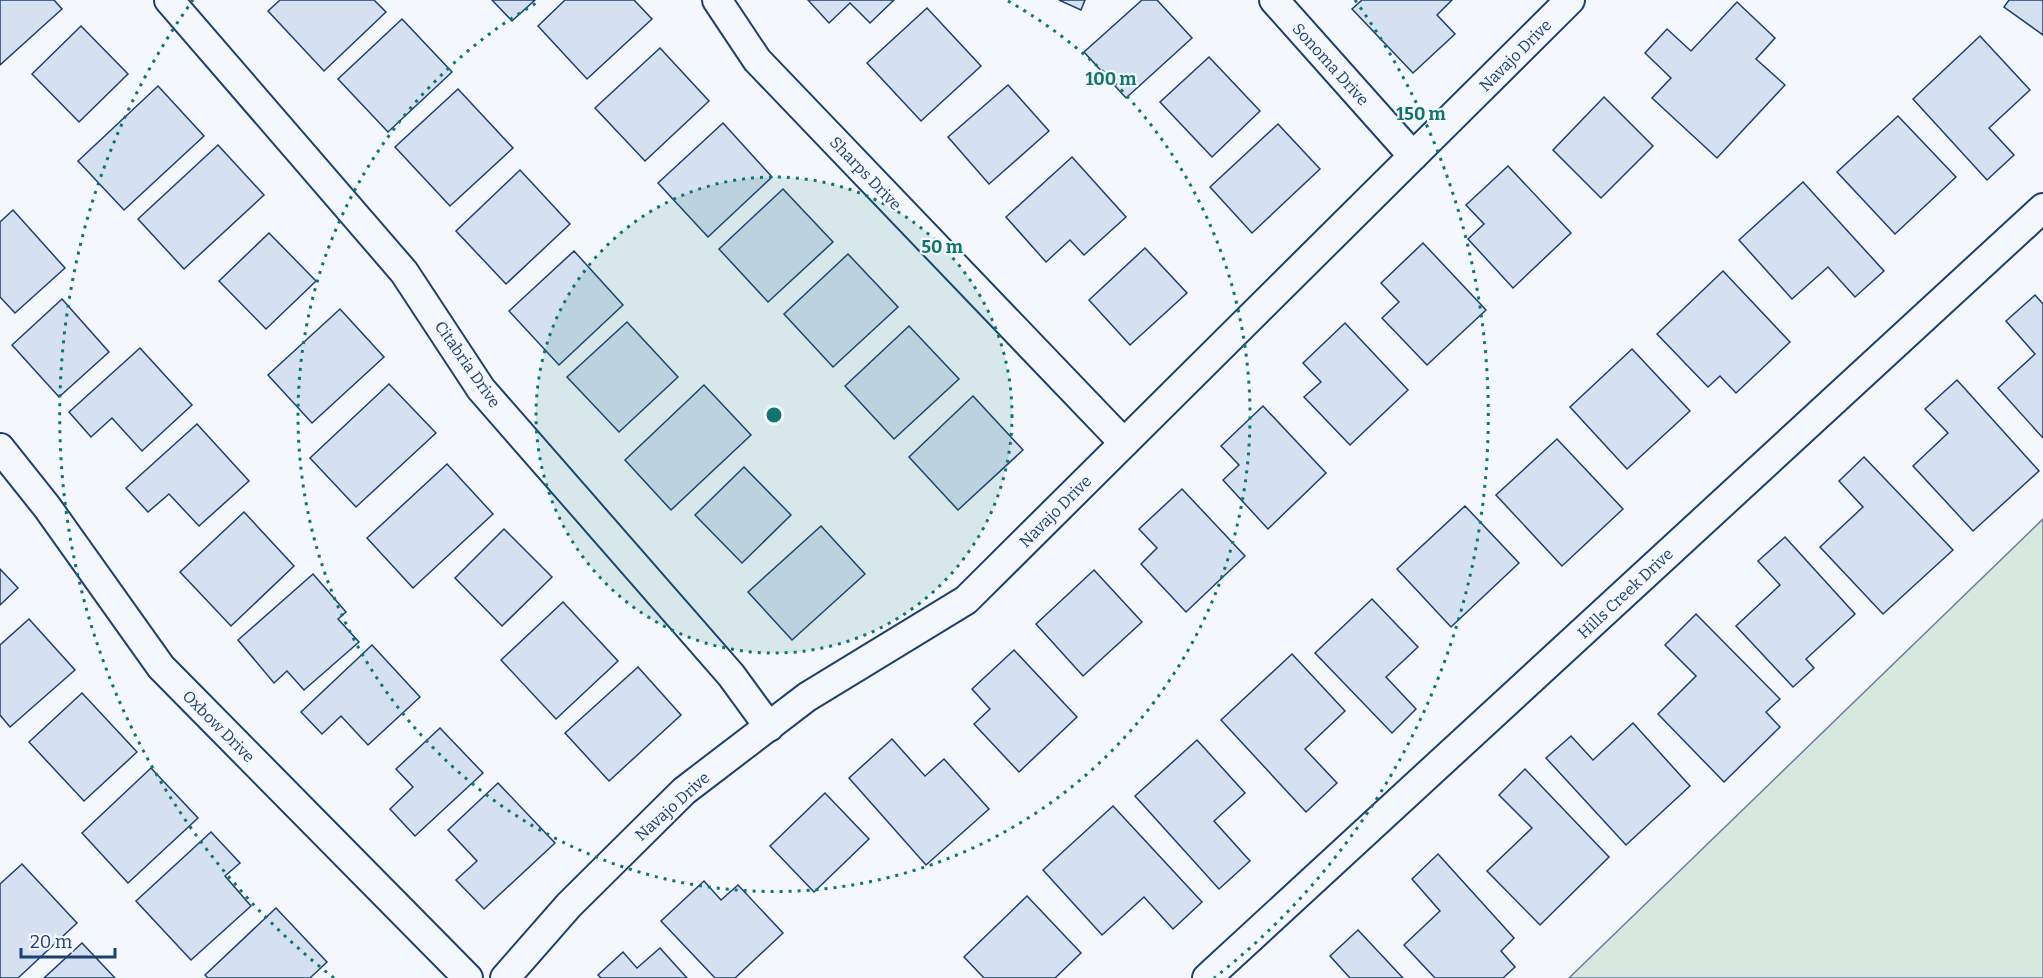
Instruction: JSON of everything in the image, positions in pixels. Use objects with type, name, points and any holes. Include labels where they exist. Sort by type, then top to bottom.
[{"type":"street","name":"Citabria Drive","points":[[169,0],[404,272],[481,389],[731,675],[769,727]]},
{"type":"street","name":"Sharps Drive","points":[[717,0],[757,60],[1124,443]]},
{"type":"street","name":"Sonoma Drive","points":[[1274,0],[1413,156]]},
{"type":"street","name":"Navajo Drive","points":[[505,978],[569,905],[684,791],[807,697],[966,600],[1570,0]]},
{"type":"street","name":"Hills Creek Drive","points":[[1207,978],[2043,208]]},
{"type":"street","name":"Oxbow Drive","points":[[0,448],[47,507],[160,668],[468,978]]},
{"type":"shaded area","points":[[2043,519],[2043,978],[1569,978]]},
{"type":"building","points":[[0,0],[54,0],[62,9],[0,65]]},
{"type":"building","points":[[280,0],[374,0],[386,12],[324,71],[268,11]]},
{"type":"building","points":[[492,0],[535,0],[512,21]]},
{"type":"building","points":[[565,0],[634,0],[652,19],[587,79],[538,26]]},
{"type":"building","points":[[808,0],[894,0],[870,23],[850,3],[829,23]]},
{"type":"building","points":[[1059,0],[1085,0],[1081,10]]},
{"type":"building","points":[[1142,0],[1157,0],[1192,38],[1126,98],[1084,52]]},
{"type":"building","points":[[1362,0],[1452,0],[1437,15],[1455,34],[1413,73],[1352,9]]},
{"type":"building","points":[[2009,0],[2043,0],[2043,35],[2004,7]]},
{"type":"building","points":[[1737,2],[1775,38],[1756,59],[1785,85],[1717,158],[1652,98],[1671,78],[1645,53],[1667,29],[1691,51]]},
{"type":"building","points":[[927,8],[981,66],[921,121],[867,63]]},
{"type":"building","points":[[402,19],[452,72],[388,132],[338,79]]},
{"type":"building","points":[[81,26],[128,74],[79,122],[32,74]]},
{"type":"building","points":[[1980,36],[2030,90],[1989,128],[2014,155],[1987,180],[1913,99]]},
{"type":"building","points":[[660,48],[709,101],[645,161],[595,108]]},
{"type":"building","points":[[1209,57],[1260,111],[1212,157],[1160,102]]},
{"type":"building","points":[[1008,85],[1049,131],[989,184],[948,137]]},
{"type":"building","points":[[158,86],[204,136],[124,210],[78,161]]},
{"type":"building","points":[[458,89],[513,148],[450,206],[395,147]]},
{"type":"building","points":[[1604,97],[1653,146],[1601,198],[1553,150]]},
{"type":"building","points":[[1898,116],[1956,177],[1895,234],[1837,172]]},
{"type":"building","points":[[723,123],[772,177],[708,237],[658,183]]},
{"type":"building","points":[[1278,124],[1320,169],[1252,233],[1210,187]]},
{"type":"building","points":[[218,145],[264,195],[184,269],[138,219]]},
{"type":"building","points":[[1072,157],[1126,217],[1084,255],[1070,240],[1046,262],[1006,217]]},
{"type":"building","points":[[1508,166],[1571,233],[1513,288],[1468,239],[1484,224],[1466,205]]},
{"type":"building","points":[[520,170],[570,224],[506,284],[456,231]]},
{"type":"building","points":[[1803,182],[1884,271],[1855,297],[1828,267],[1792,299],[1739,240]]},
{"type":"building","points":[[783,189],[833,242],[768,302],[719,249]]},
{"type":"building","points":[[13,210],[65,268],[15,313],[0,297],[0,222]]},
{"type":"building","points":[[269,233],[316,281],[266,329],[219,281]]},
{"type":"building","points":[[1423,243],[1486,310],[1427,365],[1382,318],[1399,302],[1381,283]]},
{"type":"building","points":[[1145,248],[1187,293],[1130,345],[1089,300]]},
{"type":"building","points":[[574,251],[623,305],[559,365],[509,311]]},
{"type":"building","points":[[848,254],[898,307],[833,367],[784,314]]},
{"type":"building","points":[[1723,271],[1790,342],[1736,393],[1720,376],[1708,387],[1657,334]]},
{"type":"building","points":[[2035,295],[2043,304],[2043,438],[1998,388],[2035,354],[2006,321]]},
{"type":"building","points":[[62,299],[109,352],[59,397],[12,345]]},
{"type":"building","points":[[340,309],[384,357],[312,423],[268,375]]},
{"type":"building","points":[[627,322],[678,377],[619,432],[567,377]]},
{"type":"building","points":[[1345,323],[1408,390],[1350,445],[1304,397],[1321,382],[1303,363]]},
{"type":"building","points":[[909,326],[959,379],[894,439],[845,386]]},
{"type":"building","points":[[140,348],[192,405],[142,451],[112,418],[91,437],[69,412]]},
{"type":"building","points":[[1632,349],[1690,411],[1627,469],[1570,407]]},
{"type":"building","points":[[1957,380],[2039,471],[1973,531],[1913,466],[1948,433],[1925,409]]},
{"type":"building","points":[[389,384],[436,433],[356,507],[310,458]]},
{"type":"building","points":[[704,385],[751,435],[671,510],[625,460]]},
{"type":"building","points":[[973,396],[1023,450],[958,510],[909,457]]},
{"type":"building","points":[[1263,406],[1326,473],[1268,529],[1223,480],[1239,465],[1221,446]]},
{"type":"building","points":[[197,424],[249,481],[199,526],[169,494],[148,512],[126,488]]},
{"type":"building","points":[[1557,439],[1623,509],[1562,566],[1496,495]]},
{"type":"building","points":[[1864,457],[1953,550],[1883,614],[1820,547],[1863,507],[1839,481]]},
{"type":"building","points":[[447,464],[493,514],[413,588],[367,538]]},
{"type":"building","points":[[744,467],[791,515],[742,563],[695,515]]},
{"type":"building","points":[[1182,489],[1245,556],[1186,612],[1141,564],[1157,548],[1139,529]]},
{"type":"building","points":[[1465,506],[1519,563],[1451,627],[1397,569]]},
{"type":"building","points":[[244,512],[294,566],[231,626],[180,572]]},
{"type":"building","points":[[821,526],[865,574],[792,640],[748,592]]},
{"type":"building","points":[[504,529],[552,577],[502,626],[455,578]]},
{"type":"building","points":[[1785,537],[1855,614],[1806,659],[1814,668],[1793,687],[1736,626],[1780,585],[1758,561]]},
{"type":"building","points":[[0,569],[18,588],[0,605]]},
{"type":"building","points":[[1094,570],[1142,622],[1083,676],[1036,624]]},
{"type":"building","points":[[313,574],[346,612],[338,619],[359,642],[304,690],[287,671],[274,683],[238,640]]},
{"type":"building","points":[[1372,599],[1418,647],[1386,677],[1416,709],[1392,733],[1315,653]]},
{"type":"building","points":[[563,602],[618,661],[556,719],[501,660]]},
{"type":"building","points":[[1696,614],[1780,699],[1766,712],[1780,727],[1724,782],[1658,714],[1696,676],[1665,645]]},
{"type":"building","points":[[29,619],[75,670],[10,727],[0,715],[0,645]]},
{"type":"building","points":[[372,645],[420,697],[368,745],[341,716],[322,734],[301,712]]},
{"type":"building","points":[[1014,650],[1077,717],[1019,772],[974,724],[990,709],[972,689]]},
{"type":"building","points":[[1292,654],[1345,711],[1305,749],[1337,783],[1306,812],[1221,720]]},
{"type":"building","points":[[638,667],[681,715],[609,781],[565,733]]},
{"type":"building","points":[[82,693],[137,752],[84,801],[29,742]]},
{"type":"building","points":[[1633,723],[1690,786],[1626,845],[1546,758],[1571,736],[1593,760]]},
{"type":"building","points":[[440,728],[483,773],[415,836],[390,809],[413,787],[396,769]]},
{"type":"building","points":[[892,739],[925,776],[944,759],[989,809],[926,865],[849,778]]},
{"type":"building","points":[[1197,740],[1245,793],[1214,821],[1250,861],[1219,889],[1135,796]]},
{"type":"building","points":[[151,768],[198,818],[128,883],[82,833]]},
{"type":"building","points":[[1525,769],[1609,857],[1540,925],[1487,871],[1532,828],[1499,795]]},
{"type":"building","points":[[498,783],[555,843],[484,909],[456,880],[477,861],[448,830]]},
{"type":"building","points":[[825,793],[869,839],[814,892],[770,846]]},
{"type":"building","points":[[1113,806],[1202,902],[1173,929],[1144,897],[1102,935],[1043,870]]},
{"type":"building","points":[[211,832],[240,863],[225,876],[251,906],[191,960],[136,901]]},
{"type":"building","points":[[1438,854],[1514,938],[1501,951],[1515,967],[1503,978],[1435,978],[1404,945],[1440,911],[1412,879]]},
{"type":"building","points":[[22,864],[77,923],[18,978],[0,978],[0,884]]},
{"type":"building","points":[[704,881],[721,900],[738,885],[783,933],[735,978],[715,978],[661,921]]},
{"type":"building","points":[[1027,896],[1081,953],[1055,978],[984,978],[964,957]]},
{"type":"building","points":[[276,908],[327,962],[310,978],[208,978],[205,975]]},
{"type":"building","points":[[1358,930],[1403,978],[1350,978],[1330,956]]},
{"type":"building","points":[[82,943],[115,978],[44,978]]},
{"type":"building","points":[[660,948],[687,978],[601,978],[598,975],[623,952],[637,968]]}]
